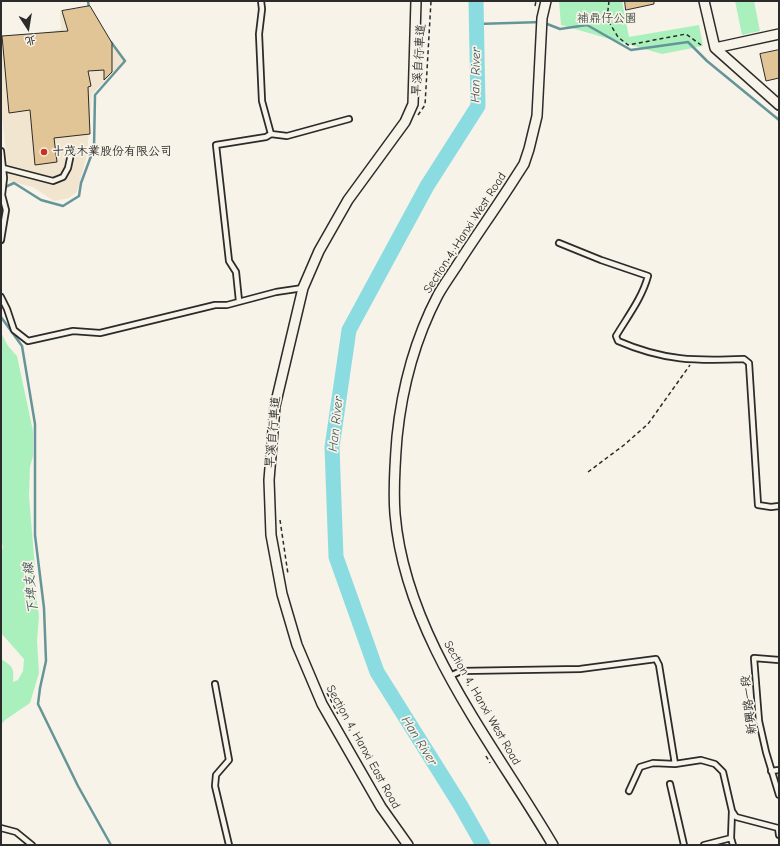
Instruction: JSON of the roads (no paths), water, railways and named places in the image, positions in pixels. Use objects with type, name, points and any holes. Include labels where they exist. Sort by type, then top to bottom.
[{"type":"street","name":"Section 4, Hanxi East Road","points":[[408,845],[381,807],[322,704],[297,645],[282,594],[271,535],[269,480],[275,406],[303,288],[319,251],[348,200],[405,122],[413,104],[416,1]]},
{"type":"street","name":"Section 4, Hanxi West Road","points":[[546,1],[542,22],[537,116],[529,149],[524,164],[438,295],[424,326],[412,360],[399,419],[394,485],[395,515],[399,542],[408,582],[417,610],[450,676],[486,739],[553,845]]},
{"type":"street","points":[[704,1],[715,48],[779,105]]},
{"type":"street","points":[[715,48],[779,34]]},
{"type":"lane","points":[[261,1],[262,9],[259,34],[262,101],[271,134]]},
{"type":"lane","points":[[239,301],[236,272],[229,261],[216,144],[266,137],[271,134],[287,136],[349,119]]},
{"type":"lane","points":[[3,168],[52,181],[64,177],[68,168],[72,149]]},
{"type":"lane","points":[[1,151],[4,178],[2,195],[6,210],[1,240]]},
{"type":"lane","points":[[559,242],[601,260],[648,276],[645,287],[637,304],[616,336],[618,341],[639,350],[663,356],[693,360],[744,359],[749,363],[758,504],[771,507],[779,506]]},
{"type":"lane","points":[[1,297],[14,330],[28,341],[73,331],[100,333],[215,305],[227,305],[276,292],[303,288]]},
{"type":"lane","name":"新興路一段","points":[[779,660],[754,658],[758,720],[771,771],[779,795]]},
{"type":"lane","points":[[450,676],[461,671],[580,669],[656,659],[659,665],[675,764]]},
{"type":"lane","points":[[215,684],[229,760],[216,775],[215,786],[229,845]]},
{"type":"lane","points":[[629,790],[640,767],[653,763],[675,764],[701,760],[715,764],[723,772],[732,811],[731,838],[733,845]]},
{"type":"lane","points":[[771,771],[779,770]]},
{"type":"lane","points":[[670,784],[684,845]]},
{"type":"lane","points":[[732,811],[736,817],[779,827],[779,835]]},
{"type":"lane","points":[[1,828],[16,832],[32,845]]},
{"type":"lane","points":[[704,845],[731,838]]},
{"type":"waterway","name":"下埤支線","points":[[88,1],[89,8]]},
{"type":"waterway","name":"Han River","points":[[476,1],[478,106],[427,186],[349,330],[332,447],[336,557],[377,672],[461,806],[483,845]]},
{"type":"waterway","points":[[477,24],[542,22],[560,29],[587,25],[631,50],[688,42],[707,61],[779,120]]},
{"type":"waterway","name":"下埤支線","points":[[3,188],[14,183],[41,200],[63,206],[79,196],[81,183],[94,148],[95,95],[125,61],[111,42]]},
{"type":"waterway","name":"下埤支線","points":[[1,317],[22,346],[35,424],[35,535],[44,608],[46,661],[38,704],[78,786],[111,845]]},
{"type":"place","name":"十茂木業股份有限公司","points":[[44,152]]},
{"type":"park label","name":"補鼎仔公園","points":[[607,19]]}]
